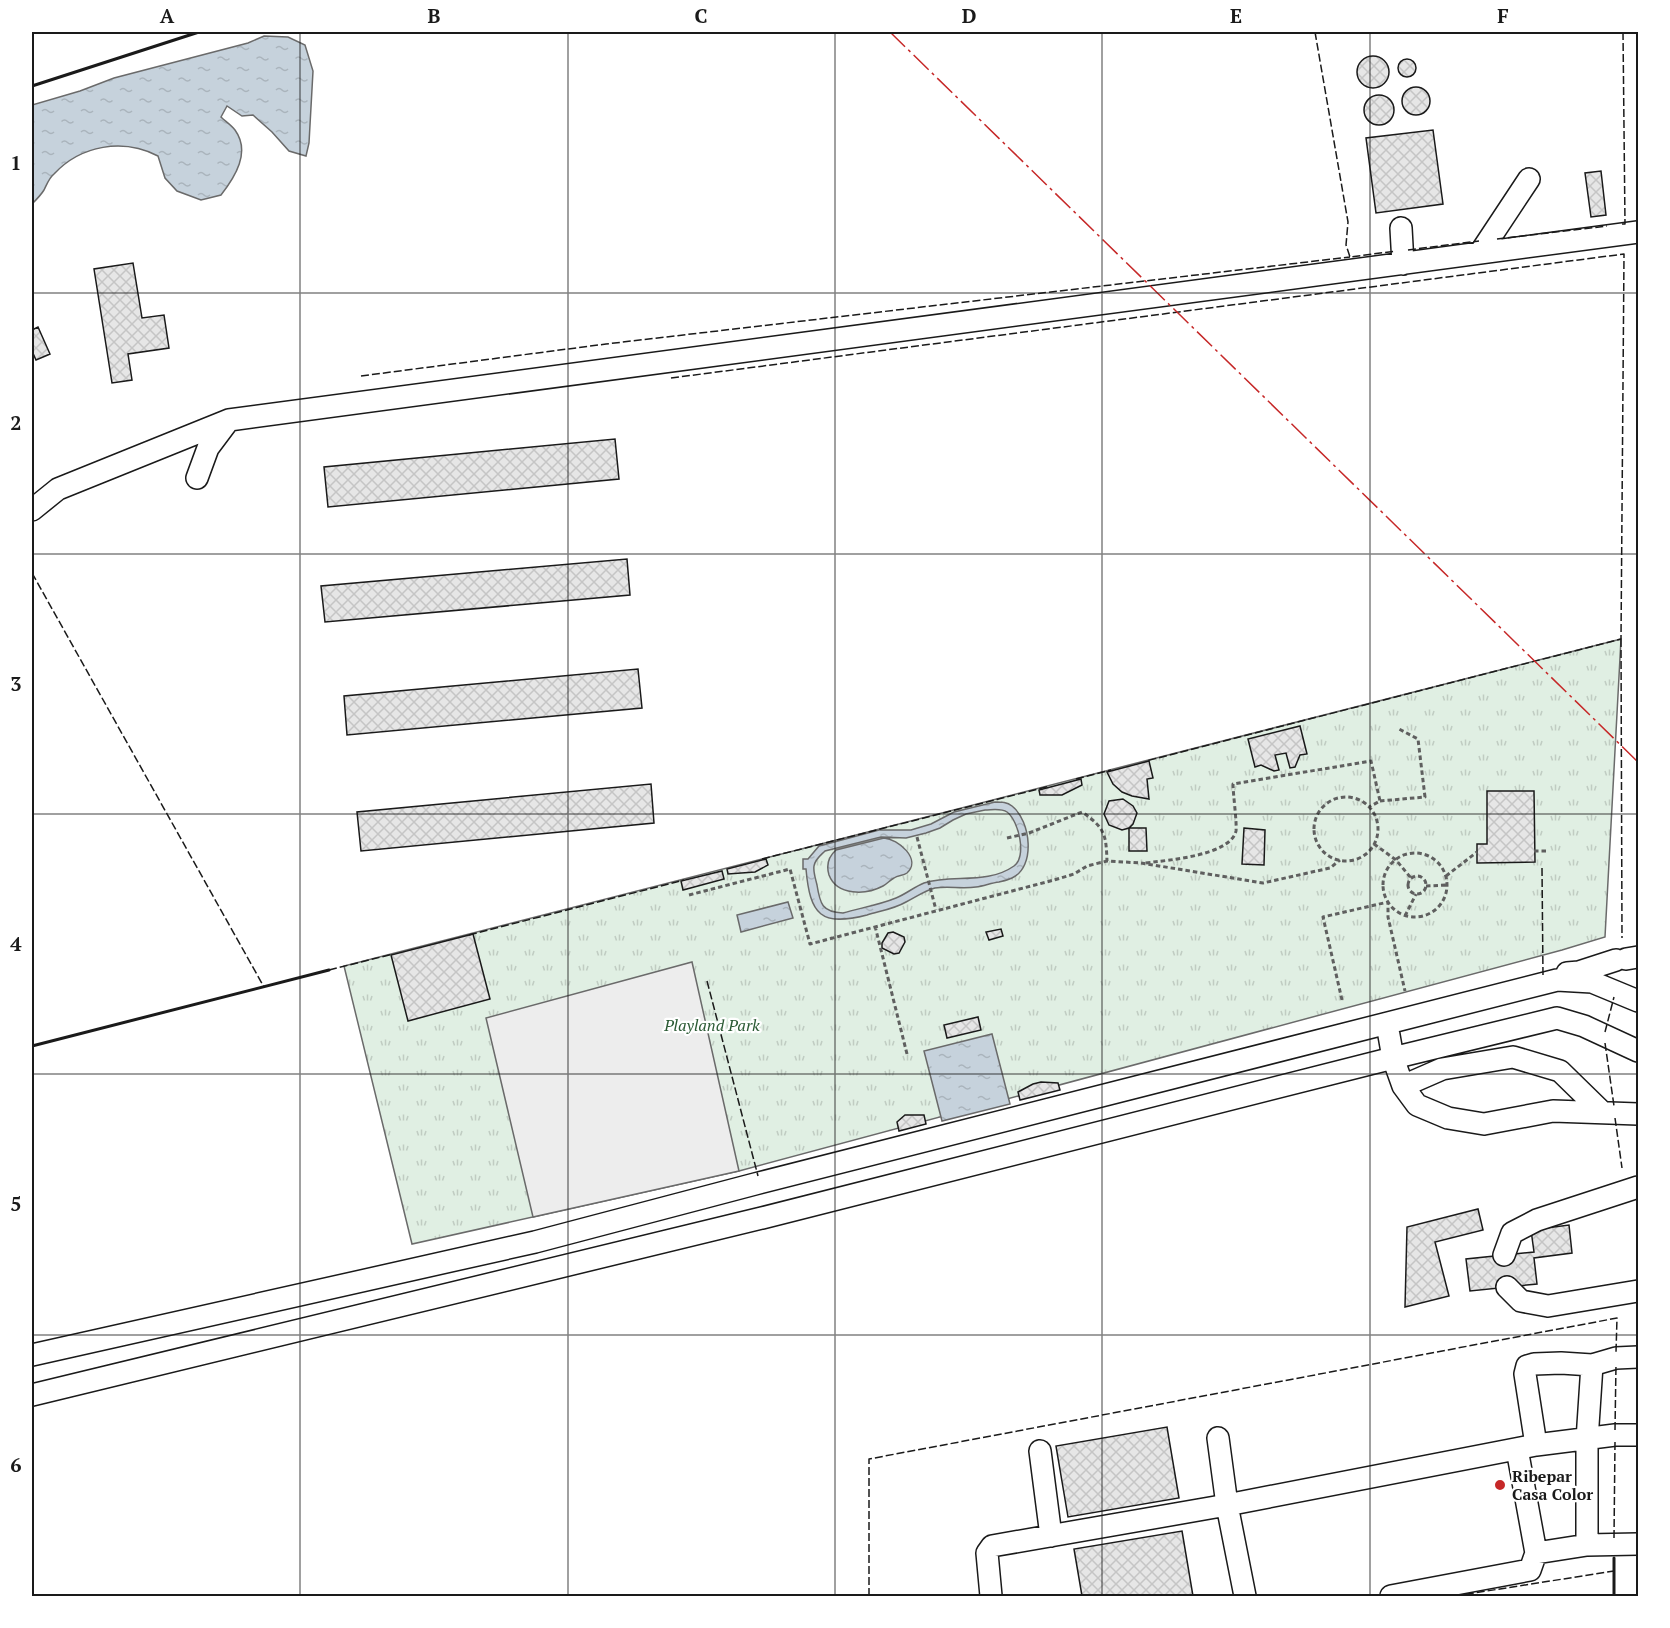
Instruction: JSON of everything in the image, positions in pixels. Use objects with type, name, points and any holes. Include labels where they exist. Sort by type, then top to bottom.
[{"type":"street","points":[[1480,253],[1529,179]]},
{"type":"street","points":[[1401,228],[1402,264]]},
{"type":"street","points":[[32,510],[58,489],[229,420],[1638,232]]},
{"type":"street","points":[[197,478],[208,448],[229,420]]},
{"type":"street","points":[[1557,973],[1579,972],[1627,959]]},
{"type":"street","points":[[32,1356],[535,1242],[1557,980],[1592,982],[1638,1001]]},
{"type":"street","points":[[32,1395],[774,1215],[1557,1018],[1584,1026],[1638,1051]]},
{"type":"street","points":[[1387,1024],[1393,1058],[1402,1086],[1417,1105],[1448,1118],[1484,1124],[1553,1111],[1638,1114]]},
{"type":"street","points":[[1402,1086],[1442,1069],[1513,1057],[1560,1071],[1602,1112]]},
{"type":"street","points":[[1503,1255],[1512,1233],[1537,1220],[1638,1187]]},
{"type":"street","points":[[1507,1287],[1521,1301],[1548,1306],[1638,1291]]},
{"type":"street","points":[[253,1306],[250,1325],[258,1340]]},
{"type":"street","points":[[201,1317],[212,1326],[213,1336],[205,1353]]},
{"type":"street","points":[[1391,1596],[1530,1570],[1536,1553],[1526,1447],[1525,1374],[1527,1366],[1561,1363],[1592,1365],[1616,1358],[1638,1357]]},
{"type":"street","points":[[1587,1545],[1587,1440],[1592,1365]]},
{"type":"street","points":[[991,1596],[987,1553],[993,1546],[1227,1505],[1526,1447],[1615,1435],[1638,1435]]},
{"type":"street","points":[[1218,1438],[1227,1505],[1245,1596]]},
{"type":"street","points":[[1040,1451],[1051,1536]]},
{"type":"street","points":[[1536,1553],[1587,1545],[1638,1544]]},
{"type":"path","points":[[1369,807],[1380,801],[1425,797],[1418,739],[1399,729]]},
{"type":"path","points":[[1141,863],[1212,852],[1230,842],[1236,831],[1233,784],[1371,761],[1380,801]]},
{"type":"path","points":[[1342,797],[1361,801],[1375,815],[1378,835],[1374,844],[1360,858],[1350,861],[1330,857],[1317,842],[1314,833],[1314,823],[1318,813],[1332,800],[1342,797]]},
{"type":"path","points":[[1008,838],[1029,833],[1082,812],[1097,822],[1106,838],[1107,861]]},
{"type":"path","points":[[917,837],[936,910]]},
{"type":"path","points":[[1374,844],[1396,860],[1411,878]]},
{"type":"path","points":[[1534,851],[1549,851]]},
{"type":"path","points":[[1446,876],[1477,852]]},
{"type":"path","points":[[1415,853],[1425,855],[1441,867],[1446,876],[1446,895],[1442,904],[1434,912],[1425,916],[1406,916],[1396,912],[1385,896],[1384,876],[1396,860],[1405,855],[1415,853]]},
{"type":"path","points":[[689,895],[790,869],[810,944],[1054,880],[1074,874],[1087,866],[1107,861],[1141,863],[1263,884],[1330,868],[1340,860]]},
{"type":"path","points":[[1416,894],[1409,888],[1411,878],[1418,876],[1422,878],[1426,886]]},
{"type":"path","points":[[1426,886],[1447,885]]},
{"type":"path","points":[[1406,916],[1416,894],[1424,891],[1426,886]]},
{"type":"path","points":[[1388,902],[1388,917],[1405,991]]},
{"type":"path","points":[[1342,1000],[1323,917],[1388,902]]},
{"type":"path","points":[[874,926],[907,1054]]},
{"type":"green space","name":"Playland Park","points":[[1621,639],[1605,937],[739,1171],[412,1244],[344,966]]},
{"type":"shaded area","points":[[692,962],[739,1171],[533,1217],[486,1018]]},
{"type":"water","points":[[264,36],[288,37],[305,45],[313,71],[309,143],[306,156],[289,151],[253,115],[242,116],[227,106],[221,117],[240,138],[242,147],[236,172],[221,195],[201,200],[177,191],[165,178],[158,156],[145,150],[117,146],[90,151],[65,164],[51,177],[43,192],[32,204],[32,105],[114,78],[248,43]]},
{"type":"water","points":[[995,802],[1004,802],[1012,806],[1027,832],[1028,854],[1020,872],[1012,878],[979,887],[935,888],[897,906],[851,918],[829,918],[815,907],[806,869],[803,869],[803,859],[808,859],[819,846],[879,830],[911,830],[931,824],[954,812]],"holes":[[[988,810],[1007,812],[1018,831],[1021,847],[1018,861],[1004,872],[981,877],[935,880],[890,900],[843,913],[830,911],[823,906],[814,868],[817,859],[825,851],[881,837],[906,838],[926,833],[966,814]]]},
{"type":"water","points":[[884,838],[896,842],[910,856],[911,868],[907,873],[876,889],[861,892],[845,890],[833,882],[829,875],[828,865],[829,858],[836,850]]},
{"type":"water","points":[[788,902],[793,918],[741,932],[737,915]]},
{"type":"water","points":[[992,1034],[1010,1104],[942,1121],[924,1051]]},
{"type":"building","points":[[1373,56],[1385,60],[1389,72],[1385,84],[1373,88],[1361,84],[1357,72],[1361,60]]},
{"type":"building","points":[[1403,59],[1411,59],[1416,64],[1414,75],[1403,77],[1398,72],[1398,64]]},
{"type":"building","points":[[1416,87],[1426,91],[1430,101],[1426,111],[1416,115],[1406,111],[1402,101],[1406,91]]},
{"type":"building","points":[[1379,95],[1390,99],[1394,110],[1390,121],[1379,125],[1368,121],[1364,110],[1368,99]]},
{"type":"building","points":[[1433,130],[1443,204],[1376,213],[1366,138]]},
{"type":"building","points":[[1601,171],[1606,215],[1591,217],[1585,173]]},
{"type":"building","points":[[133,263],[142,318],[164,315],[169,348],[128,354],[132,380],[112,383],[94,269]]},
{"type":"building","points":[[38,327],[50,354],[36,360],[32,351],[32,330]]},
{"type":"building","points":[[615,439],[619,479],[328,507],[324,467]]},
{"type":"building","points":[[627,559],[630,595],[325,622],[321,586]]},
{"type":"building","points":[[638,669],[642,708],[347,735],[344,696]]},
{"type":"building","points":[[1300,726],[1307,754],[1300,755],[1295,767],[1290,768],[1286,753],[1275,755],[1279,770],[1274,771],[1261,765],[1255,767],[1248,739]]},
{"type":"building","points":[[1149,761],[1153,778],[1147,779],[1149,799],[1122,792],[1113,784],[1107,772]]},
{"type":"building","points":[[1081,779],[1082,785],[1062,795],[1040,795],[1039,790]]},
{"type":"building","points":[[651,784],[654,823],[361,851],[357,812]]},
{"type":"building","points":[[1487,791],[1534,791],[1535,862],[1477,863],[1477,844],[1487,844]]},
{"type":"building","points":[[1123,799],[1133,806],[1137,813],[1133,824],[1122,830],[1109,825],[1104,814],[1109,801]]},
{"type":"building","points":[[1129,828],[1146,828],[1147,851],[1129,851]]},
{"type":"building","points":[[1244,828],[1265,830],[1264,865],[1242,864]]},
{"type":"building","points":[[766,859],[768,865],[755,872],[728,874],[727,869]]},
{"type":"building","points":[[722,871],[724,879],[683,890],[681,881]]},
{"type":"building","points":[[1001,929],[1003,936],[989,940],[986,932]]},
{"type":"building","points":[[893,932],[904,937],[905,942],[899,953],[894,954],[882,948],[882,943],[888,933]]},
{"type":"building","points":[[473,934],[490,999],[408,1021],[391,955]]},
{"type":"building","points":[[978,1017],[981,1030],[947,1038],[944,1025]]},
{"type":"building","points":[[1041,1082],[1058,1083],[1060,1090],[1020,1100],[1018,1092]]},
{"type":"building","points":[[905,1115],[924,1115],[926,1124],[899,1131],[897,1122]]},
{"type":"building","points":[[1478,1209],[1483,1230],[1435,1242],[1449,1296],[1405,1307],[1407,1227]]},
{"type":"building","points":[[1569,1225],[1572,1253],[1534,1258],[1537,1284],[1470,1291],[1466,1259],[1534,1252],[1531,1230]]},
{"type":"building","points":[[1167,1427],[1179,1498],[1068,1517],[1056,1446]]},
{"type":"building","points":[[1182,1531],[1193,1596],[1082,1596],[1074,1549]]},
{"type":"tunnel","points":[[1504,1255],[1507,1287]]},
{"type":"fence","points":[[1315,32],[1348,222],[1346,245],[1350,257],[1396,251]]},
{"type":"fence","points":[[1622,224],[1625,224],[1623,32]]},
{"type":"fence","points":[[1497,239],[1607,226]]},
{"type":"fence","points":[[1408,250],[1479,241]]},
{"type":"fence","points":[[671,378],[1624,254],[1621,639],[1146,761]]},
{"type":"fence","points":[[361,376],[606,344],[1350,257]]},
{"type":"fence","points":[[32,573],[264,987]]},
{"type":"fence","points":[[1621,639],[1622,938]]},
{"type":"fence","points":[[1076,779],[1111,770]]},
{"type":"fence","points":[[762,859],[1050,786]]},
{"type":"fence","points":[[1542,868],[1543,976]]},
{"type":"fence","points":[[469,935],[684,880]]},
{"type":"fence","points":[[329,970],[393,954]]},
{"type":"fence","points":[[707,981],[758,1176]]},
{"type":"fence","points":[[1605,1032],[1614,997]]},
{"type":"fence","points":[[1605,1043],[1614,1106]]},
{"type":"fence","points":[[1615,1118],[1622,1168]]},
{"type":"fence","points":[[869,1596],[869,1459],[1617,1318],[1616,1352]]},
{"type":"fence","points":[[1615,1430],[1616,1364]]},
{"type":"fence","points":[[1614,1538],[1615,1442]]},
{"type":"fence","points":[[1455,1596],[1614,1571]]},
{"type":"wall","points":[[32,86],[199,32]]},
{"type":"wall","points":[[32,1046],[329,970]]},
{"type":"wall","points":[[1614,1558],[1614,1596]]},
{"type":"power","points":[[890,32],[1638,762]]},
{"type":"place","name":"Ribepar Casa Color","points":[[1500,1485]]}]
